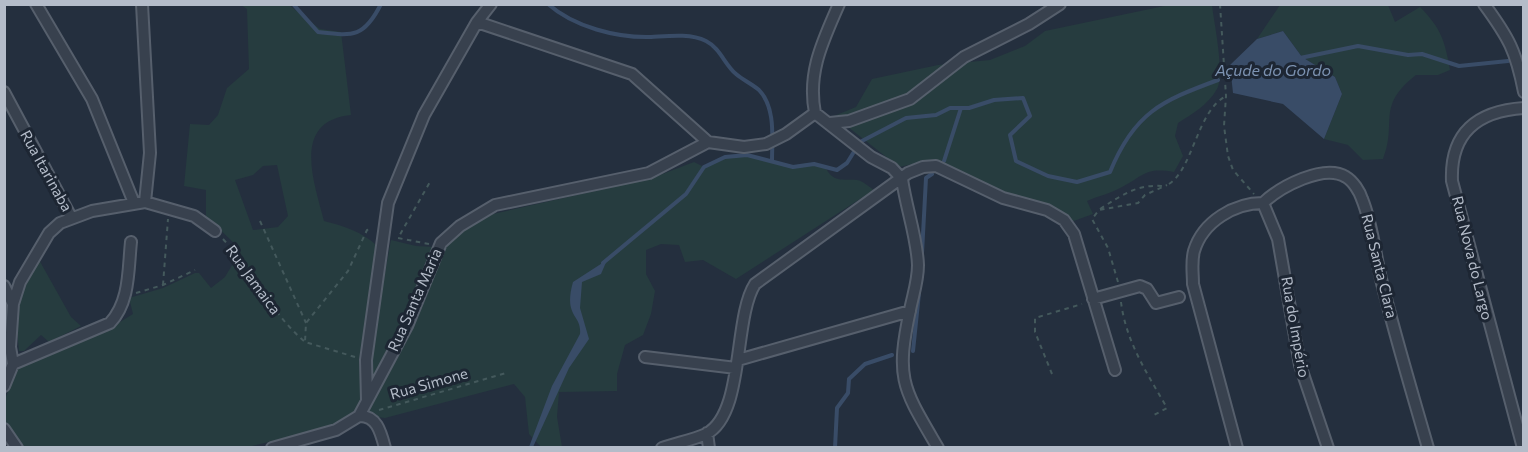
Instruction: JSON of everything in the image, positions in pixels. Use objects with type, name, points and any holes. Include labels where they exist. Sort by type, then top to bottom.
[{"type":"street","points":[[36,4],[92,99],[128,183],[139,202]]},
{"type":"street","points":[[139,202],[150,153],[142,4]]},
{"type":"street","points":[[367,400],[366,360],[388,203],[424,115],[477,22],[491,4]]},
{"type":"street","points":[[839,4],[817,54],[812,96],[815,113],[831,123],[850,142],[892,168],[902,179],[918,263],[917,282],[901,361],[903,385],[938,447]]},
{"type":"street","points":[[831,123],[849,122],[910,99],[964,57],[1029,24],[1060,4]]},
{"type":"street","points":[[1484,4],[1507,35],[1517,57],[1524,92]]},
{"type":"street","points":[[477,22],[632,74],[708,142],[744,147],[766,144],[815,113]]},
{"type":"street","name":"Rua Itarinaba","points":[[4,92],[71,217]]},
{"type":"street","name":"Rua Nova do Largo","points":[[1522,447],[1470,255],[1452,181],[1452,168],[1457,143],[1466,130],[1493,114],[1524,108]]},
{"type":"street","name":"Rua Santa Maria","points":[[359,417],[406,326],[441,243],[460,226],[495,206],[649,173],[708,142]]},
{"type":"street","points":[[662,447],[707,434],[722,418],[737,364],[747,303],[755,284],[915,170],[936,166],[1003,198],[1055,214],[1064,220],[1074,234],[1115,370]]},
{"type":"street","name":"Rua Santa Clara","points":[[1263,203],[1276,191],[1319,175],[1336,173],[1347,178],[1355,187],[1363,199],[1381,280],[1428,447]]},
{"type":"street","name":"Rua Jamaica","points":[[13,364],[7,346],[13,304],[20,282],[49,233],[71,217],[139,202],[170,207],[194,216],[215,231]]},
{"type":"street","points":[[1237,447],[1193,284],[1192,260],[1194,249],[1204,234],[1223,215],[1246,203],[1263,203]]},
{"type":"street","name":"Rua do Império","points":[[1263,203],[1278,239],[1300,365],[1328,447]]},
{"type":"street","points":[[4,386],[13,364],[110,323],[122,309],[131,242]]},
{"type":"street","points":[[4,286],[13,304]]},
{"type":"street","points":[[1093,299],[1140,286],[1147,289],[1156,303],[1179,297]]},
{"type":"street","points":[[645,357],[737,364],[910,311]]},
{"type":"street","points":[[272,447],[336,430],[359,417],[368,417],[377,425],[385,447]]},
{"type":"street","points":[[4,429],[17,447]]},
{"type":"street","points":[[707,434],[709,447]]},
{"type":"path","points":[[1220,4],[1226,96],[1224,126],[1228,156],[1233,170],[1263,203]]},
{"type":"path","points":[[1099,210],[1138,203],[1145,195],[1167,185],[1176,177],[1211,105],[1226,96]]},
{"type":"path","points":[[430,182],[398,238],[422,244],[441,243]]},
{"type":"path","points":[[1154,415],[1167,408],[1133,350],[1123,319],[1120,291],[1108,248],[1092,219],[1099,210],[1129,190],[1142,186],[1167,185]]},
{"type":"path","points":[[163,285],[170,207]]},
{"type":"path","points":[[260,221],[306,323],[305,342],[366,360]]},
{"type":"path","points":[[306,323],[348,271],[367,230],[383,234]]},
{"type":"path","name":"Rua Jamaica","points":[[215,231],[238,256],[285,326],[305,342]]},
{"type":"path","points":[[125,296],[163,285],[195,270]]},
{"type":"path","points":[[1052,374],[1035,332],[1035,318],[1075,307],[1093,299]]},
{"type":"path","name":"Rua Simone","points":[[359,417],[506,373]]},
{"type":"green space","points":[[241,5],[289,5],[320,29],[341,32],[351,115],[332,120],[320,129],[313,141],[311,156],[312,172],[324,221],[353,230],[377,246],[364,397],[358,409],[338,425],[248,447],[20,448],[5,425],[4,401],[18,369],[33,359],[112,327],[133,314],[129,298],[163,288],[195,273],[199,273],[211,288],[225,277],[241,250],[206,216],[206,190],[184,186],[190,124],[209,125],[218,115],[227,88],[249,69],[247,9]],"holes":[[[277,165],[288,216],[278,227],[253,230],[235,180],[253,175],[263,166]]]},
{"type":"green space","points":[[1169,5],[1212,5],[1220,72],[1217,89],[1194,113],[1178,123],[1175,136],[1183,156],[1174,172],[1151,171],[1118,189],[1087,201],[1093,214],[1071,222],[1065,214],[1006,195],[938,163],[923,162],[899,167],[834,116],[856,107],[872,79],[938,65],[990,60],[1025,46],[1045,31]]},
{"type":"green space","points":[[1280,5],[1388,5],[1395,22],[1420,7],[1433,22],[1444,43],[1450,70],[1438,75],[1416,75],[1403,86],[1391,106],[1389,135],[1383,159],[1363,160],[1348,145],[1324,139],[1342,94],[1335,77],[1302,57],[1283,31],[1257,39]]},
{"type":"green space","points":[[747,155],[793,167],[806,163],[825,166],[835,178],[857,180],[874,190],[736,279],[703,260],[685,262],[679,245],[661,244],[646,250],[646,274],[655,291],[651,314],[643,335],[625,345],[617,374],[617,391],[559,392],[557,417],[562,447],[541,447],[529,434],[525,397],[514,384],[385,418],[377,417],[365,410],[407,337],[443,249],[459,233],[493,214],[652,178],[694,162],[704,167],[725,157]]},
{"type":"green space","points":[[391,240],[416,246],[435,247],[406,319],[369,391],[370,355]]},
{"type":"green space","points":[[38,258],[71,317],[81,326],[49,342],[41,335],[24,351],[19,351],[16,319],[19,288]]},
{"type":"water","name":"Açude do Gordo","points":[[1283,31],[1302,57],[1335,77],[1342,94],[1324,139],[1283,104],[1233,93],[1230,65],[1257,39]]},
{"type":"water","points":[[607,260],[601,274],[582,282],[580,308],[589,339],[569,368],[533,447],[529,447],[552,386],[580,334],[570,302],[573,282]]},
{"type":"waterway","points":[[293,4],[318,32],[340,34],[349,34],[363,29],[381,4]]},
{"type":"waterway","points":[[548,4],[570,19],[610,33],[638,37],[686,36],[700,38],[711,44],[732,70],[759,90],[764,97],[771,114],[772,161]]},
{"type":"waterway","points":[[1300,58],[1358,46],[1408,55],[1422,54],[1459,66],[1508,61]]},
{"type":"waterway","points":[[603,263],[686,194],[704,167],[725,157],[747,155],[793,167],[814,164],[837,170],[847,163],[860,142],[906,118],[936,115],[950,108],[969,108],[994,100],[1023,98],[1030,116],[1010,135],[1016,161],[1048,176],[1077,182],[1110,172],[1129,136],[1152,112],[1180,95],[1218,80]]},
{"type":"waterway","points":[[944,161],[961,108]]},
{"type":"waterway","points":[[922,253],[926,178],[932,174]]},
{"type":"waterway","points":[[913,351],[919,293]]},
{"type":"waterway","points":[[835,448],[837,408],[848,393],[849,379],[865,364],[892,355]]}]
